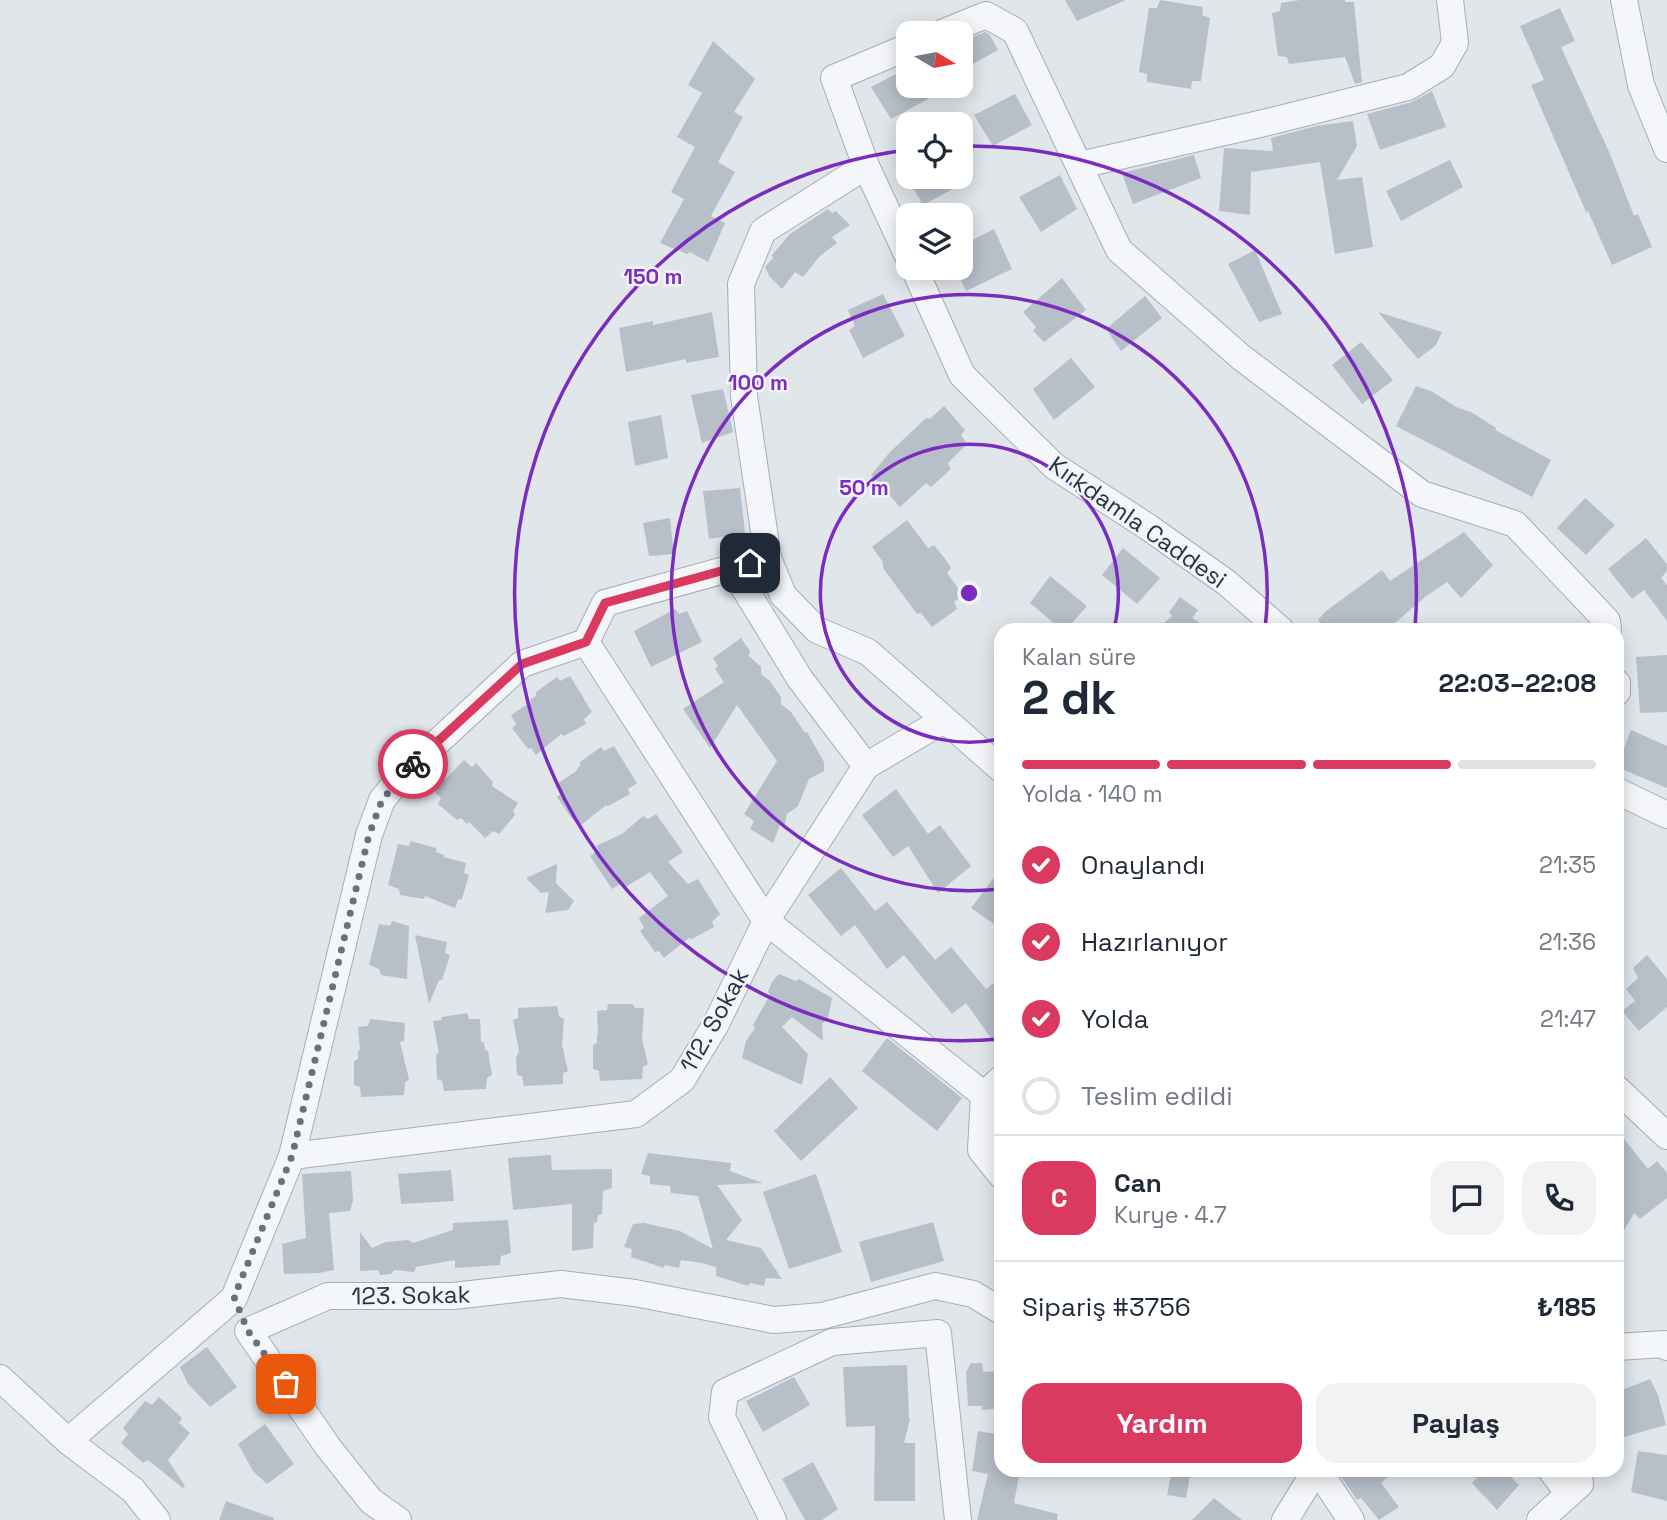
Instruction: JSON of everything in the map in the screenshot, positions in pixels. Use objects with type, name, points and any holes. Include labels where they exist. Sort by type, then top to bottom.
[{"type":"street","points":[[1080,165],[1268,122],[1408,86],[1442,66],[1455,43],[1450,0]]},
{"type":"street","points":[[1624,0],[1641,85],[1667,149]]},
{"type":"street","points":[[971,21],[986,15],[1015,31],[1119,250],[1242,358],[1422,494],[1515,524],[1607,623]]},
{"type":"street","points":[[896,52],[834,78],[866,166],[896,230]]},
{"type":"street","points":[[866,166],[763,231],[741,284],[744,396],[768,558],[783,595],[817,630],[868,652],[994,763]]},
{"type":"street","name":"Kırkdamla Caddesi","points":[[919,280],[962,375],[1054,466],[1148,527],[1227,583],[1273,623]]},
{"type":"street","points":[[68,1441],[234,1297],[292,1156],[369,835],[382,800],[403,774],[522,664],[586,642],[605,603],[768,558]]},
{"type":"street","points":[[732,568],[800,679],[866,766]]},
{"type":"street","points":[[586,642],[766,921],[992,1087],[981,1150],[994,1166]]},
{"type":"street","name":"112. Sokak","points":[[292,1156],[636,1114],[682,1080],[716,1024],[766,921],[866,766],[944,720]]},
{"type":"street","points":[[1624,794],[1667,815]]},
{"type":"street","points":[[1624,1096],[1667,1136]]},
{"type":"street","name":"123. Sokak","points":[[248,1331],[328,1296],[453,1296],[561,1284],[635,1293],[774,1320],[822,1316],[935,1286],[973,1294],[994,1307]]},
{"type":"street","points":[[234,1297],[248,1331],[328,1447],[371,1501],[398,1520]]},
{"type":"street","points":[[822,1316],[832,1342]]},
{"type":"street","points":[[773,1520],[722,1417],[725,1392],[832,1342],[937,1333],[958,1520]]},
{"type":"street","points":[[1624,1347],[1664,1344],[1667,1348]]},
{"type":"street","points":[[0,1378],[68,1441],[133,1490],[157,1520]]},
{"type":"street","points":[[1285,1520],[1313,1477]]},
{"type":"street","points":[[1321,1477],[1342,1517]]},
{"type":"street","points":[[1540,1520],[1574,1482]]},
{"type":"building","points":[[1065,0],[1126,0],[1077,21]]},
{"type":"building","points":[[1160,0],[1203,7],[1202,15],[1210,18],[1201,81],[1192,81],[1191,89],[1147,82],[1147,74],[1139,72],[1149,8],[1157,8]]},
{"type":"building","points":[[1300,0],[1354,2],[1362,82],[1355,84],[1345,57],[1289,64],[1287,57],[1278,56],[1272,13],[1280,11],[1281,3]]},
{"type":"building","points":[[1560,8],[1575,41],[1561,47],[1610,154],[1634,216],[1638,214],[1652,247],[1612,265],[1531,85],[1544,80],[1520,26]]},
{"type":"building","points":[[985,32],[990,35],[998,50],[973,64],[973,37]]},
{"type":"building","points":[[713,41],[755,79],[734,112],[743,117],[718,162],[735,172],[711,216],[725,223],[708,262],[690,252],[687,254],[660,243],[684,199],[671,192],[695,147],[677,137],[702,93],[688,85]]},
{"type":"building","points":[[896,74],[896,98],[930,98],[904,112],[896,112],[896,116],[891,119],[871,87]]},
{"type":"building","points":[[1432,91],[1446,127],[1380,150],[1367,114],[1412,102]]},
{"type":"building","points":[[1015,94],[1032,125],[993,146],[974,115]]},
{"type":"building","points":[[1353,121],[1357,146],[1337,180],[1362,177],[1373,247],[1335,254],[1320,162],[1251,172],[1250,215],[1219,211],[1224,148],[1273,151],[1271,138],[1316,126]]},
{"type":"building","points":[[1194,155],[1201,178],[1133,204],[1122,173]]},
{"type":"building","points":[[1450,160],[1463,187],[1401,221],[1386,191]]},
{"type":"building","points":[[1060,175],[1077,209],[1041,232],[1019,197]]},
{"type":"building","points":[[914,189],[953,189],[927,203],[922,203]]},
{"type":"building","points":[[828,209],[832,213],[836,211],[850,225],[832,237],[837,243],[820,256],[803,277],[795,272],[782,289],[770,277],[765,267],[790,234]]},
{"type":"building","points":[[994,229],[1012,269],[966,291],[961,280],[973,280],[973,240]]},
{"type":"building","points":[[1255,250],[1282,314],[1259,322],[1228,264]]},
{"type":"building","points":[[1062,278],[1086,310],[1044,342],[1033,331],[1036,327],[1023,312]]},
{"type":"building","points":[[883,294],[905,336],[863,358],[849,330],[855,326],[848,310]]},
{"type":"building","points":[[1145,296],[1162,318],[1121,351],[1106,329]]},
{"type":"building","points":[[712,312],[719,357],[686,363],[686,359],[626,372],[619,328],[653,321],[653,325]]},
{"type":"building","points":[[1378,312],[1442,332],[1436,345],[1418,359]]},
{"type":"building","points":[[1361,342],[1393,380],[1362,404],[1332,365]]},
{"type":"building","points":[[1071,358],[1095,387],[1054,420],[1033,389]]},
{"type":"building","points":[[1416,386],[1471,412],[1496,428],[1495,430],[1551,460],[1532,497],[1396,426]]},
{"type":"building","points":[[723,389],[733,432],[702,443],[691,395]]},
{"type":"building","points":[[944,406],[965,430],[961,435],[967,444],[948,463],[951,469],[931,487],[926,483],[900,507],[871,475],[890,452],[926,418],[930,419]]},
{"type":"building","points":[[661,415],[668,458],[635,466],[628,422]]},
{"type":"building","points":[[740,488],[745,533],[709,539],[703,491]]},
{"type":"building","points":[[1585,498],[1615,525],[1586,555],[1557,528]]},
{"type":"building","points":[[670,518],[674,554],[649,556],[643,523]]},
{"type":"building","points":[[907,520],[928,548],[934,545],[946,560],[951,568],[947,573],[963,595],[954,602],[957,609],[932,627],[921,613],[917,614],[883,568],[883,562],[872,547]]},
{"type":"building","points":[[1464,532],[1493,565],[1461,598],[1447,582],[1395,623],[1321,623],[1318,620],[1326,611],[1382,570],[1390,581]]},
{"type":"building","points":[[1646,538],[1667,564],[1667,571],[1661,578],[1667,585],[1667,621],[1644,590],[1632,599],[1608,569]]},
{"type":"building","points":[[1123,548],[1160,578],[1137,604],[1102,575]]},
{"type":"building","points":[[1050,576],[1087,606],[1072,623],[1054,623],[1030,603]]},
{"type":"building","points":[[1180,597],[1198,610],[1192,618],[1200,623],[1164,623],[1172,616],[1169,612]]},
{"type":"building","points":[[675,609],[679,614],[687,611],[702,642],[651,667],[634,631]]},
{"type":"building","points":[[741,638],[750,651],[749,656],[761,667],[761,674],[770,681],[781,697],[781,704],[791,712],[805,733],[807,732],[824,762],[824,771],[809,779],[798,806],[787,814],[785,824],[780,825],[773,843],[750,829],[754,821],[744,814],[777,761],[737,705],[710,748],[683,709],[724,682],[715,669],[718,666],[713,658]]},
{"type":"building","points":[[1667,655],[1667,712],[1640,713],[1636,657]]},
{"type":"building","points":[[570,676],[592,712],[584,719],[586,724],[564,736],[561,734],[536,755],[512,728],[516,724],[511,715],[531,702],[536,692],[557,677],[560,681]]},
{"type":"building","points":[[1631,730],[1667,746],[1667,788],[1624,770],[1624,748]]},
{"type":"building","points":[[614,746],[637,783],[628,789],[630,794],[606,805],[581,825],[575,818],[572,819],[557,797],[560,794],[555,785],[575,772],[580,762],[601,747],[604,751]]},
{"type":"building","points":[[464,760],[472,767],[476,763],[493,782],[492,786],[518,803],[513,811],[515,815],[499,834],[493,831],[485,838],[469,822],[467,824],[461,818],[457,820],[438,804],[441,798],[434,791]]},
{"type":"building","points":[[896,789],[928,834],[940,825],[971,866],[938,893],[908,846],[893,857],[862,815]]},
{"type":"building","points":[[656,814],[683,852],[668,862],[688,884],[698,879],[720,914],[712,922],[714,927],[692,939],[689,938],[664,958],[659,951],[655,952],[640,931],[644,928],[639,918],[668,896],[650,872],[624,888],[620,884],[612,889],[590,856],[599,850],[596,846],[622,834],[643,816],[648,819]]},
{"type":"building","points":[[411,841],[436,848],[436,852],[444,857],[466,863],[464,873],[469,875],[462,899],[458,900],[455,908],[425,896],[424,899],[400,895],[399,889],[388,885],[398,844],[409,846]]},
{"type":"building","points":[[557,864],[556,883],[574,901],[568,910],[545,913],[549,892],[541,893],[526,878]]},
{"type":"building","points":[[841,868],[875,911],[887,902],[935,960],[951,947],[986,989],[994,983],[994,1042],[966,1003],[952,1014],[904,955],[887,969],[855,925],[841,936],[808,895]]},
{"type":"building","points":[[994,877],[994,924],[971,908]]},
{"type":"building","points":[[392,921],[409,926],[407,979],[381,975],[379,969],[369,965],[379,924],[390,926]]},
{"type":"building","points":[[415,935],[447,942],[445,953],[450,955],[442,980],[439,980],[429,1004]]},
{"type":"building","points":[[1647,955],[1667,979],[1667,1007],[1639,1031],[1624,1013],[1624,1009],[1635,1001],[1626,989],[1638,978],[1633,968]]},
{"type":"building","points":[[779,974],[796,981],[799,979],[832,998],[828,1018],[822,1024],[823,1041],[792,1017],[782,1027],[808,1054],[802,1085],[742,1058],[746,1041],[755,1028],[753,1025],[770,995],[768,992],[772,982]]},
{"type":"building","points":[[608,1004],[633,1004],[635,1008],[644,1008],[642,1039],[648,1064],[643,1067],[642,1079],[600,1081],[599,1071],[593,1069],[593,1045],[597,1043],[598,1034],[597,1011],[607,1010]]},
{"type":"building","points":[[557,1006],[559,1016],[564,1019],[562,1045],[568,1071],[563,1073],[563,1084],[524,1086],[522,1076],[517,1075],[516,1058],[519,1051],[513,1020],[518,1018],[518,1008]]},
{"type":"building","points":[[467,1013],[469,1019],[480,1019],[481,1042],[484,1042],[485,1050],[488,1051],[492,1075],[487,1078],[486,1089],[444,1091],[442,1081],[437,1079],[436,1055],[439,1053],[433,1021]]},
{"type":"building","points":[[370,1019],[405,1023],[404,1041],[400,1042],[409,1079],[405,1083],[404,1095],[361,1097],[360,1087],[354,1085],[354,1061],[358,1059],[360,1050],[358,1027],[368,1026]]},
{"type":"building","points":[[887,1038],[962,1098],[937,1131],[862,1071]]},
{"type":"building","points":[[830,1077],[858,1108],[801,1161],[774,1131]]},
{"type":"building","points":[[1624,1139],[1648,1169],[1657,1161],[1667,1173],[1667,1198],[1640,1219],[1634,1213],[1624,1231]]},
{"type":"building","points":[[648,1153],[731,1163],[730,1171],[763,1183],[717,1185],[742,1220],[726,1240],[761,1248],[782,1279],[766,1278],[764,1286],[750,1283],[748,1286],[716,1276],[716,1267],[702,1263],[681,1260],[679,1268],[665,1265],[664,1268],[631,1257],[632,1249],[624,1247],[633,1224],[644,1223],[680,1231],[713,1249],[698,1196],[671,1193],[670,1186],[650,1184],[650,1176],[641,1174]]},
{"type":"building","points":[[551,1155],[552,1170],[612,1169],[612,1188],[603,1191],[602,1214],[598,1215],[597,1222],[594,1223],[593,1248],[572,1251],[572,1204],[513,1210],[508,1158]]},
{"type":"building","points":[[451,1170],[454,1201],[401,1204],[398,1174]]},
{"type":"building","points":[[351,1171],[353,1200],[350,1211],[329,1213],[334,1270],[284,1274],[282,1244],[306,1238],[302,1174]]},
{"type":"building","points":[[816,1174],[842,1252],[789,1269],[763,1192]]},
{"type":"building","points":[[508,1220],[511,1253],[501,1256],[500,1265],[455,1268],[455,1260],[416,1267],[414,1272],[394,1270],[391,1274],[380,1275],[378,1270],[360,1271],[360,1232],[372,1248],[386,1242],[408,1240],[413,1243],[453,1230],[453,1223]]},
{"type":"building","points":[[933,1222],[944,1261],[871,1282],[859,1242]]},
{"type":"building","points":[[207,1347],[237,1387],[210,1407],[188,1384],[180,1367]]},
{"type":"building","points":[[971,1363],[982,1363],[983,1372],[994,1371],[994,1409],[982,1410],[982,1406],[968,1406],[966,1372]]},
{"type":"building","points":[[907,1365],[910,1418],[904,1443],[915,1443],[915,1501],[874,1501],[875,1426],[846,1427],[843,1367]]},
{"type":"building","points":[[794,1377],[810,1405],[763,1432],[746,1401]]},
{"type":"building","points":[[1650,1379],[1658,1395],[1666,1425],[1624,1437],[1624,1389]]},
{"type":"building","points":[[159,1397],[182,1418],[179,1423],[190,1433],[168,1460],[185,1486],[183,1488],[148,1460],[143,1463],[121,1443],[128,1434],[123,1428],[145,1401],[152,1405]]},
{"type":"building","points":[[265,1424],[294,1464],[267,1484],[253,1471],[238,1444]]},
{"type":"building","points":[[978,1431],[994,1434],[994,1477],[1019,1477],[1014,1503],[1058,1514],[1057,1520],[977,1520],[988,1474],[972,1471]]},
{"type":"building","points":[[1638,1451],[1667,1455],[1667,1501],[1631,1492]]},
{"type":"building","points":[[813,1462],[838,1509],[822,1520],[805,1520],[782,1479]]},
{"type":"building","points":[[1171,1477],[1190,1477],[1186,1498],[1167,1495]]},
{"type":"building","points":[[1341,1477],[1387,1477],[1381,1483],[1399,1507],[1379,1520],[1361,1498],[1357,1500]]},
{"type":"building","points":[[1477,1477],[1511,1477],[1519,1485],[1497,1510],[1472,1483]]},
{"type":"building","points":[[1214,1498],[1242,1520],[1192,1520]]},
{"type":"building","points":[[226,1501],[274,1518],[274,1520],[219,1520]]},
{"type":"way so far","points":[[286,1384],[248,1331],[234,1297],[292,1156],[369,835],[382,800],[413,764]]},
{"type":"route","points":[[413,764],[522,664],[586,642],[605,603],[750,563]]}]
